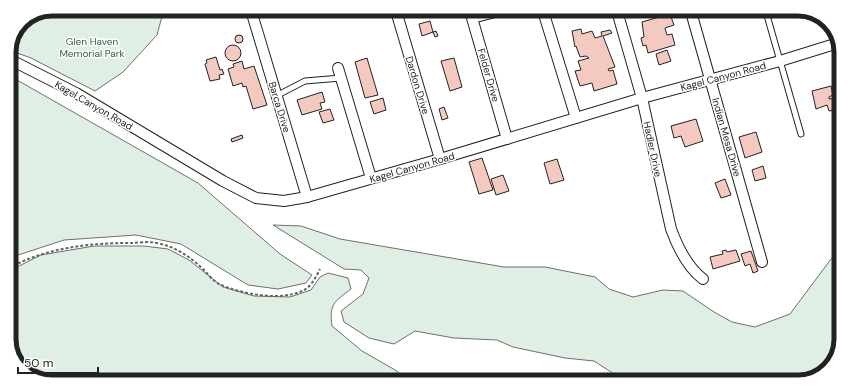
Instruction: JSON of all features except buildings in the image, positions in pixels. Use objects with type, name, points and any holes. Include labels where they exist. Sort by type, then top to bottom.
[{"type":"street","name":"Dardon Drive","points":[[398,16],[440,159]]},
{"type":"street","name":"Felder Drive","points":[[471,16],[507,139]]},
{"type":"street","points":[[545,16],[576,118]]},
{"type":"street","name":"Hadler Drive","points":[[618,16],[642,98],[670,229],[678,247],[690,266],[694,272],[703,279]]},
{"type":"street","name":"Indian Mesa Drive","points":[[692,16],[762,262]]},
{"type":"street","name":"Barca Drive","points":[[253,18],[307,197]]},
{"type":"street","name":"Kagel Canyon Road","points":[[16,63],[76,93],[223,181],[256,198],[284,202],[307,197],[440,159],[642,98],[780,61],[833,44]]},
{"type":"street","points":[[338,68],[371,178]]},
{"type":"lane","points":[[767,16],[801,134]]},
{"type":"lane","points":[[276,96],[305,81],[341,78]]},
{"type":"path","points":[[16,264],[26,259],[59,249],[100,243],[156,243],[179,249],[193,259],[218,283],[245,293],[285,297],[306,290],[317,276],[320,268]]},
{"type":"green space","name":"Glen Haven Memorial Park","points":[[52,16],[162,16],[157,35],[123,72],[95,91],[31,58],[16,53],[17,43],[23,30],[28,25],[40,18]]},
{"type":"green space","points":[[16,80],[198,183],[280,254],[312,275],[306,283],[278,289],[248,285],[181,244],[136,235],[64,240],[16,256]]},
{"type":"green space","points":[[273,225],[301,226],[340,239],[504,267],[545,267],[595,277],[609,289],[633,297],[663,290],[683,291],[732,322],[755,327],[790,314],[831,259],[834,258],[833,346],[827,361],[822,366],[803,375],[616,375],[594,361],[565,358],[513,347],[497,340],[454,338],[415,331],[394,344],[369,338],[344,322],[341,311],[363,294],[369,278],[361,270],[344,269]]},
{"type":"green space","points":[[94,246],[144,246],[168,249],[189,260],[223,287],[254,296],[290,297],[311,290],[320,277],[328,273],[348,278],[351,289],[340,297],[334,304],[331,313],[332,326],[362,351],[397,371],[399,375],[52,375],[38,372],[30,368],[25,363],[18,351],[16,341],[16,268],[41,255]]}]
